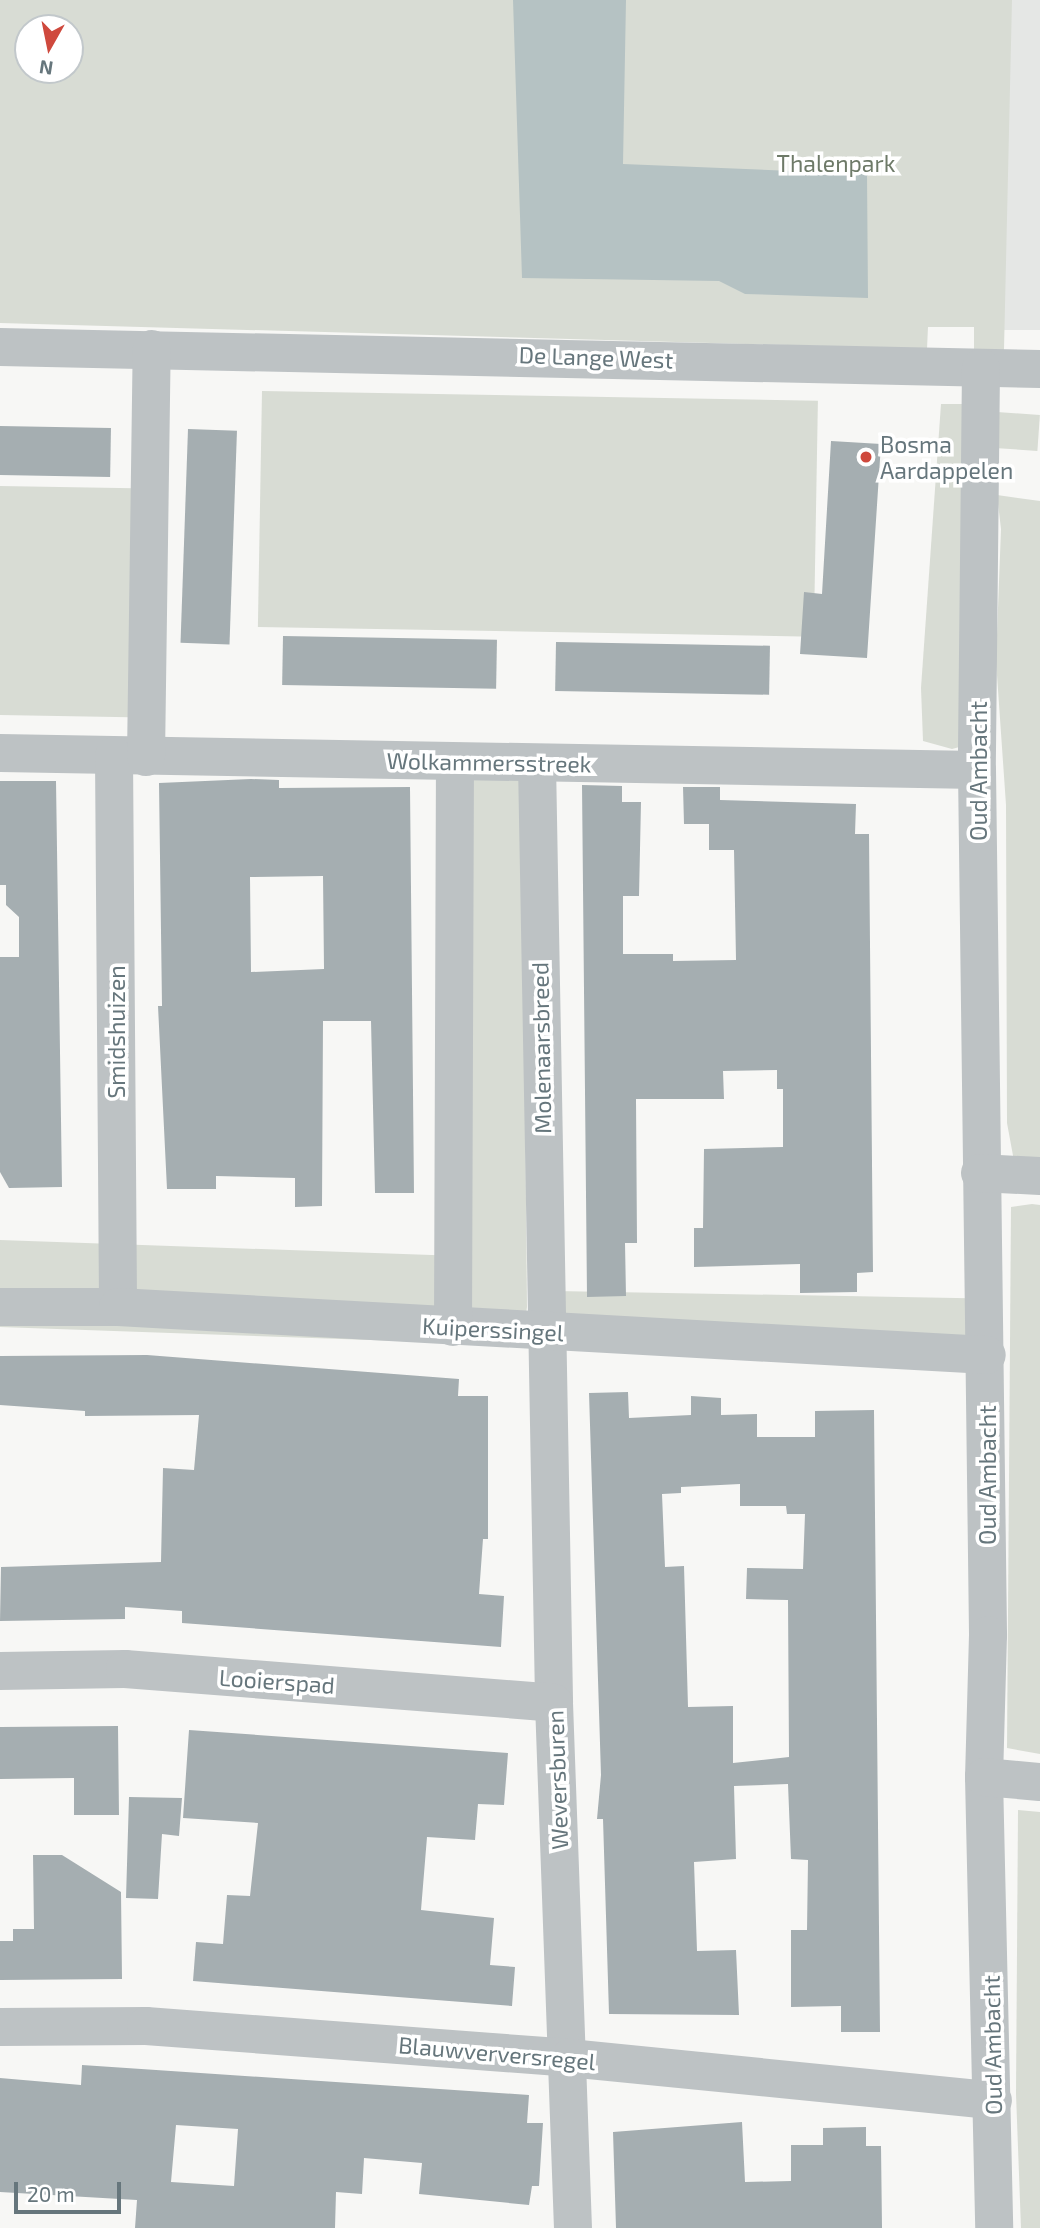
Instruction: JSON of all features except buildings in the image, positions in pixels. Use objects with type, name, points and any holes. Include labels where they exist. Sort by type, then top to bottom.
[{"type":"street","name":"De Lange West","points":[[0,346],[1040,369]]},
{"type":"street","points":[[130,756],[152,349]]},
{"type":"street","name":"Oud Ambacht","points":[[981,368],[977,770],[981,1173],[987,1355],[984,1777],[994,2228]]},
{"type":"street","name":"Wolkammersstreek","points":[[0,753],[977,770]]},
{"type":"street","name":"Smidshuizen","points":[[118,1307],[130,756]]},
{"type":"street","points":[[453,1327],[455,762]]},
{"type":"street","name":"Molenaarsbreed","points":[[537,763],[546,1332]]},
{"type":"street","points":[[981,1173],[1040,1176]]},
{"type":"street","name":"Kuiperssingel","points":[[0,1307],[118,1307],[987,1355]]},
{"type":"street","name":"Weversburen","points":[[546,1332],[554,1703],[569,2058],[573,2228]]},
{"type":"street","name":"Looierspad","points":[[0,1671],[125,1669],[554,1703]]},
{"type":"street","points":[[984,1777],[1040,1782]]},
{"type":"street","name":"Blauwverversregel","points":[[0,2027],[146,2026],[569,2058],[993,2100]]},
{"type":"shaded area","points":[[513,0],[626,0],[623,164],[867,174],[868,298],[745,294],[719,281],[522,278]]},
{"type":"shaded area","points":[[992,0],[1040,0],[1040,330],[992,330]]},
{"type":"green space","name":"Thalenpark","points":[[0,0],[1012,0],[1004,350],[974,349],[974,327],[928,327],[927,349],[0,323]]},
{"type":"green space","points":[[262,391],[818,401],[814,637],[258,627]]},
{"type":"green space","points":[[941,404],[962,404],[963,746],[952,749],[923,741],[921,688]]},
{"type":"green space","points":[[997,412],[1040,415],[1037,451],[994,448]]},
{"type":"green space","points":[[0,486],[134,488],[130,717],[0,715]]},
{"type":"green space","points":[[997,495],[1040,501],[1040,1163],[1014,1161],[1007,1123],[1006,805],[996,661],[1001,529]]},
{"type":"green space","points":[[522,774],[525,1320],[471,1314],[468,775]]},
{"type":"green space","points":[[1040,1205],[1040,1754],[1007,1748],[1011,1207]]},
{"type":"green space","points":[[0,1240],[439,1255],[436,1342],[0,1327]]},
{"type":"green space","points":[[555,1291],[970,1298],[969,1355],[554,1348]]},
{"type":"green space","points":[[1018,1810],[1040,1812],[1040,2228],[1021,2228],[1016,2094]]},
{"type":"place","name":"Bosma Aardappelen","points":[[866,457]]}]
